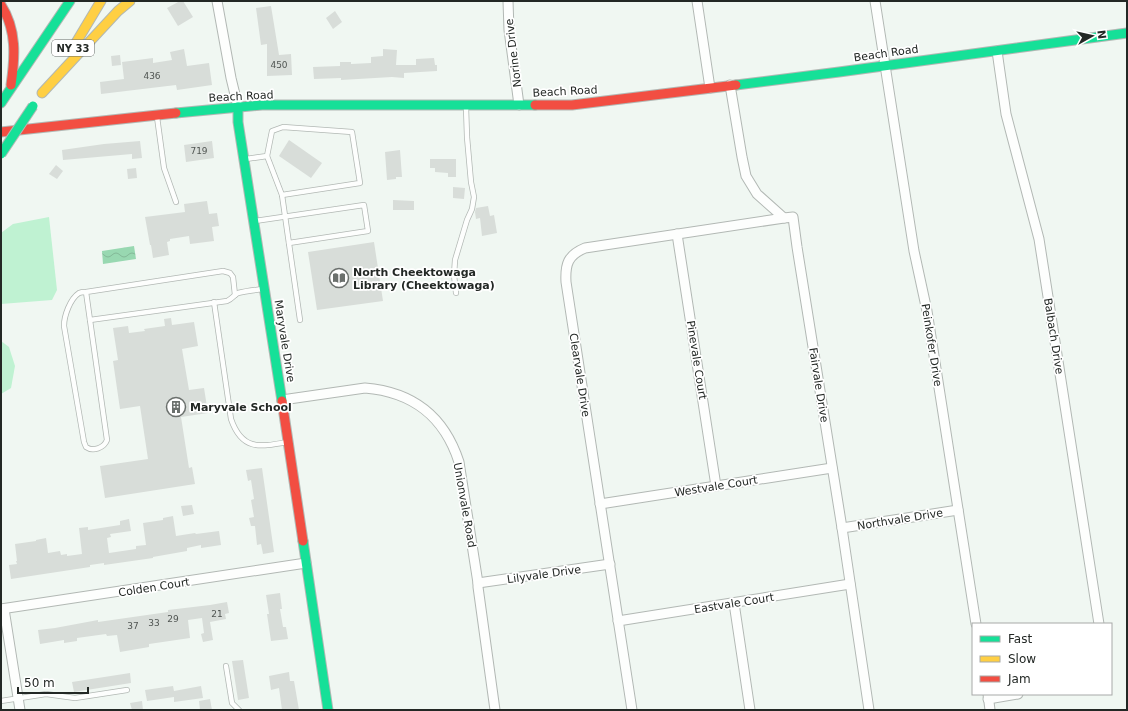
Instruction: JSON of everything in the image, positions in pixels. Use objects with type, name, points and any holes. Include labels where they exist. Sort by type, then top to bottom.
[{"type":"main road","name":"NY 33","points":[[1,103],[70,1]]},
{"type":"main road","name":"NY 33","points":[[1,154],[78,40],[101,1]]},
{"type":"main road","points":[[42,93],[118,11],[130,1]]},
{"type":"main road","points":[[1,5],[12,29],[15,49],[14,68],[10,89]]},
{"type":"main road","name":"Beach Road","points":[[1,132],[262,105],[572,105],[885,66],[1127,33]]},
{"type":"main road","name":"Maryvale Drive","points":[[238,107],[238,122],[282,400],[328,710]]},
{"type":"street","name":"Maryvale Drive","points":[[217,1],[231,78],[238,107]]},
{"type":"street","name":"Norine Drive","points":[[508,1],[519,105]]},
{"type":"street","points":[[697,1],[710,88]]},
{"type":"street","name":"Peinkofer Drive","points":[[875,1],[914,251],[927,311],[976,623]]},
{"type":"street","name":"Balbach Drive","points":[[997,51],[1006,114],[1039,239],[1099,623]]},
{"type":"street","name":"Fairvale Drive","points":[[730,85],[746,176],[757,194],[784,218],[793,217],[869,710]]},
{"type":"street","name":"Clearvale Drive","points":[[632,710],[566,282],[566,267],[574,254],[585,248],[784,218]]},
{"type":"street","name":"Pinevale Court","points":[[677,234],[716,486]]},
{"type":"street","name":"Unionvale Road","points":[[282,400],[365,388],[405,397],[423,407],[442,426],[456,452],[459,462],[496,710]]},
{"type":"street","name":"Westvale Court","points":[[600,504],[832,468]]},
{"type":"street","name":"Northvale Drive","points":[[842,528],[958,510]]},
{"type":"street","name":"Colden Court","points":[[3,609],[306,564]]},
{"type":"street","name":"Lilyvale Drive","points":[[478,583],[610,564]]},
{"type":"street","name":"Eastvale Court","points":[[618,622],[850,584]]},
{"type":"street","points":[[734,603],[750,710]]},
{"type":"street","points":[[3,609],[20,710]]},
{"type":"street","points":[[990,710],[988,696],[1003,695]]},
{"type":"lane","points":[[456,293],[454,275],[455,260],[467,220],[472,209],[474,197],[471,182],[467,137],[466,105]]},
{"type":"lane","points":[[157,115],[164,168],[176,202]]},
{"type":"lane","points":[[282,195],[360,183],[352,132],[284,127],[272,131],[267,156],[282,195],[300,320]]},
{"type":"lane","points":[[244,160],[267,156]]},
{"type":"lane","points":[[254,221],[364,205],[368,231],[289,243]]},
{"type":"lane","points":[[86,292],[107,440],[107,442],[101,447],[91,449],[86,447],[84,442],[64,326],[64,319],[74,298],[79,294],[86,292],[223,271],[230,273],[233,277],[235,295]]},
{"type":"lane","points":[[90,320],[229,300],[239,293],[264,289]]},
{"type":"lane","points":[[214,302],[231,419],[236,430],[246,441],[253,445],[264,446],[288,442]]},
{"type":"lane","points":[[226,666],[232,703],[239,710]]},
{"type":"lane","points":[[1,701],[46,694],[76,698],[127,690]]},
{"type":"shaded area","points":[[49,217],[57,290],[52,300],[1,304],[1,233],[13,224]]},
{"type":"shaded area","points":[[1,341],[9,347],[15,366],[11,388],[1,394]]},
{"type":"water","points":[[134,246],[136,259],[103,264],[102,251]]},
{"type":"building","points":[[180,1],[183,1],[193,17],[178,26],[167,8]]},
{"type":"building","points":[[271,6],[279,55],[291,54],[292,75],[267,76],[267,44],[261,45],[256,8]]},
{"type":"building","points":[[335,11],[342,22],[333,29],[326,18]]},
{"type":"building","points":[[184,49],[187,66],[209,63],[212,85],[177,90],[176,85],[101,94],[100,82],[124,79],[122,62],[153,58],[153,63],[172,60],[170,52]]},
{"type":"building","points":[[383,49],[397,50],[396,65],[416,65],[416,59],[434,58],[435,65],[437,65],[437,71],[404,73],[404,78],[392,77],[341,80],[341,78],[314,79],[313,67],[340,66],[340,62],[351,62],[351,64],[371,63],[371,57],[383,56]]},
{"type":"building","points":[[120,55],[121,65],[112,66],[111,56]]},
{"type":"building","points":[[289,140],[322,163],[311,178],[279,156]]},
{"type":"building","points":[[140,141],[142,158],[132,159],[132,154],[63,160],[62,150]]},
{"type":"building","points":[[212,141],[214,158],[186,162],[184,145]]},
{"type":"building","points":[[400,150],[402,177],[387,180],[385,152]]},
{"type":"building","points":[[430,159],[456,159],[456,177],[448,177],[448,173],[435,172],[435,168],[430,168]]},
{"type":"building","points":[[56,165],[63,171],[57,179],[49,174]]},
{"type":"building","points":[[136,168],[137,178],[128,179],[127,169]]},
{"type":"building","points":[[453,187],[465,188],[464,199],[453,198]]},
{"type":"building","points":[[393,200],[414,201],[414,210],[393,210]]},
{"type":"building","points":[[207,201],[209,214],[217,213],[219,226],[212,227],[214,241],[190,244],[189,236],[170,239],[170,241],[167,242],[169,255],[153,258],[145,217],[185,212],[184,204]]},
{"type":"building","points":[[488,206],[490,216],[494,215],[497,233],[482,236],[480,218],[476,219],[475,212],[476,208]]},
{"type":"building","points":[[374,242],[383,301],[317,310],[308,252]]},
{"type":"building","name":"Maryvale School","points":[[171,318],[172,325],[194,322],[198,346],[182,349],[189,390],[204,388],[208,413],[181,417],[189,468],[192,467],[195,484],[105,498],[100,466],[148,459],[140,406],[120,409],[113,361],[118,360],[113,328],[128,326],[129,333],[145,331],[144,329],[165,326],[164,319]]},
{"type":"building","points":[[262,468],[274,552],[263,554],[261,544],[257,545],[255,526],[251,526],[249,518],[254,517],[251,500],[254,499],[251,480],[248,481],[246,470]]},
{"type":"building","points":[[192,505],[194,514],[183,516],[181,506]]},
{"type":"building","points":[[173,516],[176,536],[219,531],[221,545],[201,548],[201,545],[187,548],[187,551],[153,558],[104,565],[104,563],[90,565],[90,567],[11,579],[9,565],[17,564],[15,544],[46,538],[48,553],[60,551],[61,555],[67,554],[67,556],[82,554],[79,528],[88,527],[88,530],[120,525],[120,521],[129,519],[131,531],[110,534],[111,537],[107,538],[109,553],[136,549],[136,546],[146,545],[143,523],[163,520],[163,518]]},
{"type":"building","points":[[280,593],[282,609],[280,609],[283,627],[286,627],[288,639],[271,641],[266,595]]},
{"type":"building","points":[[227,602],[229,613],[225,614],[226,619],[210,622],[213,640],[203,642],[201,634],[204,633],[202,618],[188,620],[190,638],[149,644],[149,647],[120,652],[117,635],[107,636],[106,634],[77,638],[77,641],[64,643],[64,640],[40,644],[38,630],[98,620],[98,622],[168,612],[168,610]]},
{"type":"building","points":[[243,660],[249,698],[238,700],[232,661]]},
{"type":"building","points":[[289,672],[290,681],[294,681],[299,710],[282,710],[279,688],[271,690],[269,676]]},
{"type":"building","points":[[130,673],[131,683],[74,692],[72,682]]},
{"type":"building","points":[[173,686],[174,691],[201,686],[203,698],[174,702],[174,697],[147,701],[145,690]]},
{"type":"building","points":[[210,699],[212,710],[200,710],[199,701]]},
{"type":"building","points":[[142,701],[143,710],[132,710],[130,703]]},
{"type":"traffic: fast","points":[[1,103],[70,1]]},
{"type":"traffic: fast","points":[[736,85],[1127,33]]},
{"type":"traffic: fast","points":[[176,113],[262,105],[535,105]]},
{"type":"traffic: fast","points":[[1,154],[33,106]]},
{"type":"traffic: fast","points":[[238,107],[238,122],[282,401]]},
{"type":"traffic: fast","points":[[303,541],[328,710]]},
{"type":"traffic: slow","points":[[74,46],[101,1]]},
{"type":"traffic: slow","points":[[42,93],[118,11],[130,1]]},
{"type":"traffic: jam","points":[[1,5],[10,24],[14,44],[11,85]]},
{"type":"traffic: jam","points":[[535,105],[572,105],[736,85]]},
{"type":"traffic: jam","points":[[1,132],[176,113]]},
{"type":"traffic: jam","points":[[282,401],[303,541]]},
{"type":"place","name":"North Cheektowaga Library (Cheektowaga)","points":[[339,278]]},
{"type":"place","name":"Maryvale School","points":[[176,407]]}]
